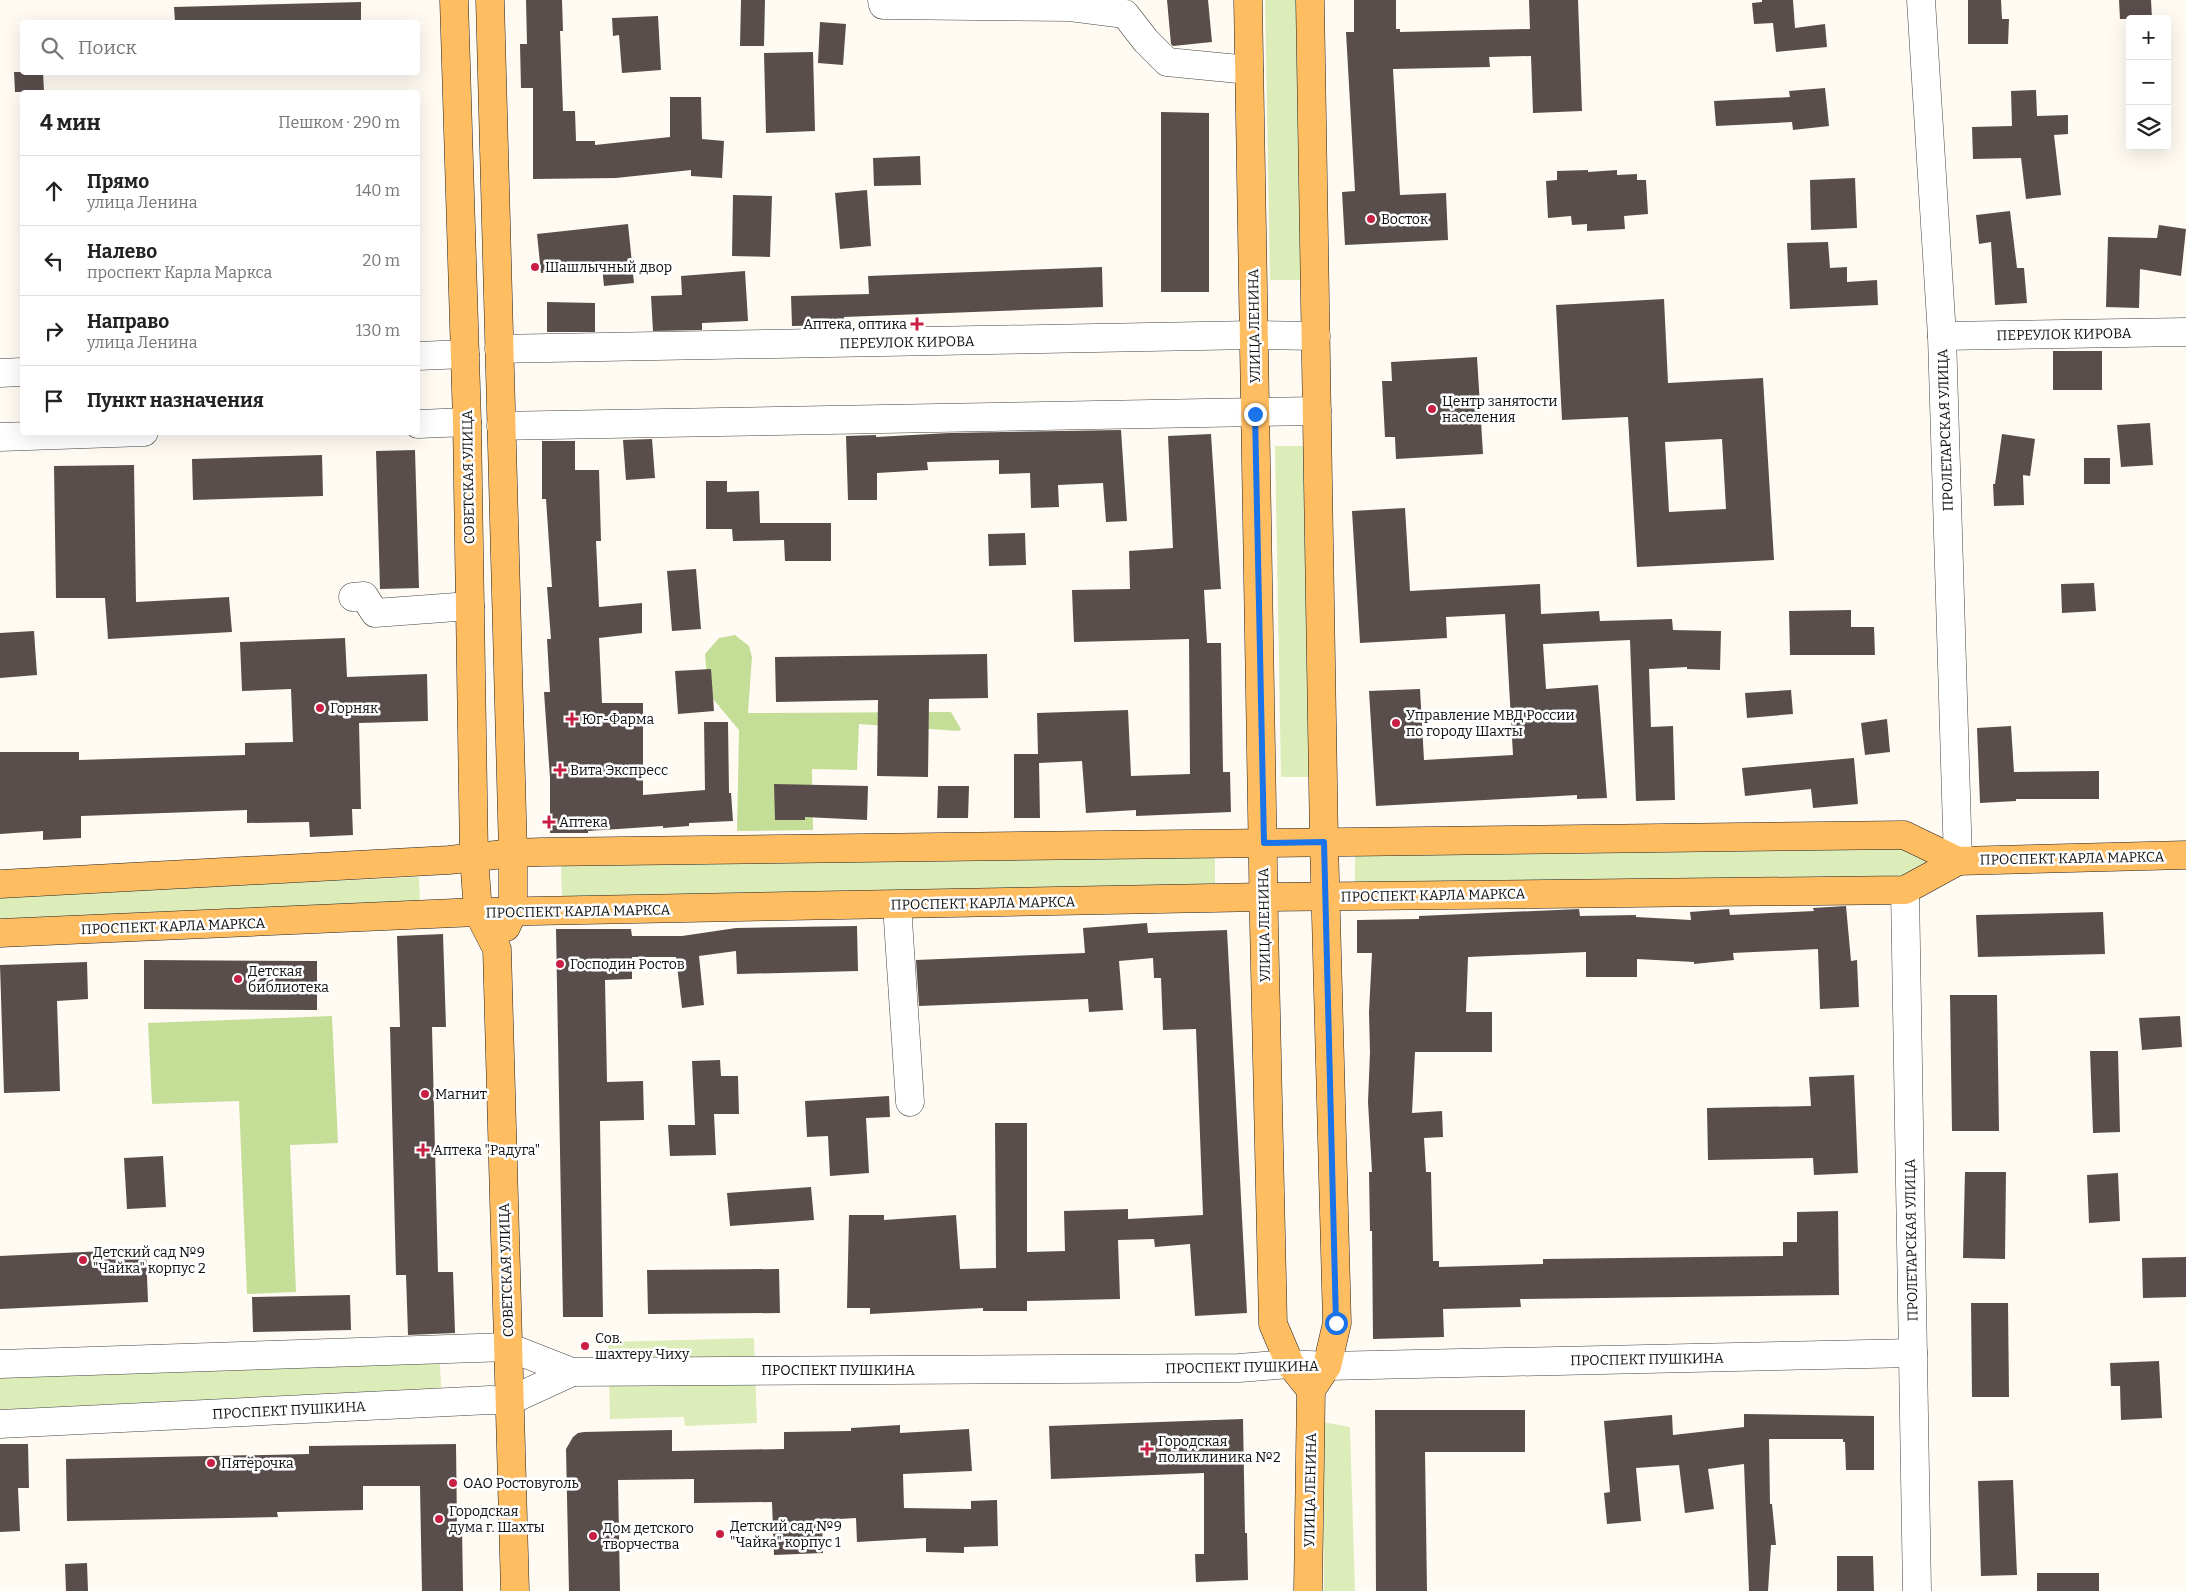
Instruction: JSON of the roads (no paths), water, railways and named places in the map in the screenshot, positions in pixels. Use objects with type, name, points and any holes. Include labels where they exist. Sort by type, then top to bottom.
[{"type":"main road","name":"СОВЕТСКАЯ УЛИЦА","points":[[454,0],[467,422],[474,856],[478,912],[497,949]]},
{"type":"main road","name":"СОВЕТСКАЯ УЛИЦА","points":[[490,0],[513,853],[513,912],[497,949],[515,1591]]},
{"type":"main road","name":"УЛИЦА ЛЕНИНА","points":[[1248,0],[1273,1324],[1290,1364],[1311,1390],[1308,1591]]},
{"type":"main road","points":[[1310,0],[1324,842],[1336,1323],[1326,1366],[1311,1390]]},
{"type":"main road","name":"ПРОСПЕКТ КАРЛА МАРКСА","points":[[0,884],[449,860],[513,853],[1324,842],[1904,835],[1958,860],[2186,855]]},
{"type":"main road","name":"ПРОСПЕКТ КАРЛА МАРКСА","points":[[0,933],[478,912],[1264,897],[1905,890],[1958,860]]},
{"type":"street","points":[[882,0],[883,5],[1070,7],[1125,14],[1146,42],[1167,62],[1249,70]]},
{"type":"street","name":"ПРОЛЕТАРСКАЯ УЛИЦА","points":[[1921,0],[1942,336],[1958,860]]},
{"type":"street","name":"ПЕРЕУЛОК КИРОВА","points":[[1942,336],[2186,332]]},
{"type":"street","name":"ПЕРЕУЛОК КИРОВА","points":[[499,349],[1254,335],[1316,336]]},
{"type":"street","points":[[420,356],[465,354]]},
{"type":"street","points":[[0,373],[20,372]]},
{"type":"street","points":[[501,426],[1255,414],[1317,411]]},
{"type":"street","points":[[420,424],[467,422]]},
{"type":"street","points":[[0,437],[58,435]]},
{"type":"street","points":[[353,597],[364,596],[375,613],[470,606]]},
{"type":"street","name":"ПРОЛЕТАРСКАЯ УЛИЦА","points":[[1905,890],[1917,1591]]},
{"type":"street","points":[[897,905],[910,1102]]},
{"type":"street","name":"ПРОСПЕКТ ПУШКИНА","points":[[0,1364],[508,1347],[572,1372],[1239,1368],[1290,1364],[1326,1366],[1912,1354]]},
{"type":"street","name":"ПРОСПЕКТ ПУШКИНА","points":[[0,1424],[490,1400],[509,1401],[572,1372]]},
{"type":"place","name":"Восток","points":[[1371,219]]},
{"type":"place","name":"Шашлычный двор","points":[[535,267]]},
{"type":"place","name":"Аптека, оптика","points":[[917,324]]},
{"type":"place","name":"Центр занятости населения","points":[[1432,409]]},
{"type":"place","name":"Горняк","points":[[320,708]]},
{"type":"place","name":"Юг-Фарма","points":[[572,719]]},
{"type":"place","name":"Управление МВД России по городу Шахты","points":[[1396,723]]},
{"type":"place","name":"Вита Экспресс","points":[[560,770]]},
{"type":"place","name":"Аптека","points":[[549,822]]},
{"type":"place","name":"Господин Ростов","points":[[560,964]]},
{"type":"place","name":"Детская библиотека","points":[[238,979]]},
{"type":"place","name":"Магнит","points":[[425,1094]]},
{"type":"place","name":"Аптека \"Радуга\"","points":[[423,1150]]},
{"type":"place","name":"Детский сад №9 \"Чайка\" корпус 2","points":[[83,1260]]},
{"type":"place","name":"Сов. шахтеру Чиху","points":[[585,1346]]},
{"type":"place","name":"Городская поликлиника №2","points":[[1147,1449]]},
{"type":"place","name":"Пятёрочка","points":[[211,1463]]},
{"type":"place","name":"ОАО Ростовуголь","points":[[453,1483]]},
{"type":"place","name":"Городская дума г. Шахты","points":[[439,1519]]},
{"type":"place","name":"Детский сад №9 \"Чайка\" корпус 1","points":[[720,1534]]},
{"type":"place","name":"Дом детского творчества","points":[[593,1536]]}]
